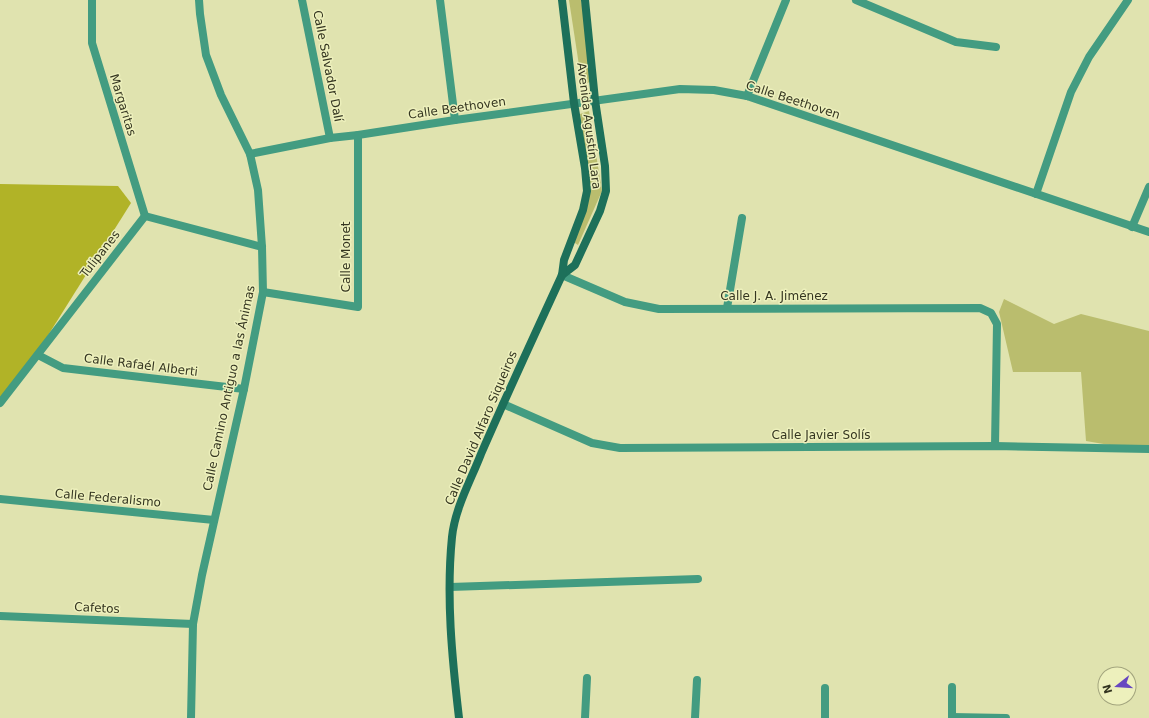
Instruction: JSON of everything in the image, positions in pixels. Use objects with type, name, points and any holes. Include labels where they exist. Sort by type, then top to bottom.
[{"type":"main road","name":"Avenida Agustín Lara","points":[[562,0],[574,103],[585,168],[587,191],[583,210],[564,260],[562,275]]},
{"type":"main road","name":"Avenida Agustín Lara","points":[[562,275],[575,265],[600,211],[606,191],[605,166],[595,100],[585,0]]},
{"type":"main road","name":"Calle David Alfaro Siqueiros","points":[[458,718],[452,658],[450,587],[452,536],[460,506],[503,404],[562,275]]},
{"type":"street","name":"Margaritas","points":[[92,0],[92,43],[144,216]]},
{"type":"street","name":"Calle Camino Antiguo a las Ánimas","points":[[191,718],[193,624],[202,575],[244,389],[263,292],[262,247],[258,190],[250,154],[220,95],[206,55],[199,0]]},
{"type":"street","name":"Calle Salvador Dalí","points":[[302,0],[330,138]]},
{"type":"street","points":[[440,0],[455,120]]},
{"type":"street","points":[[747,96],[786,0]]},
{"type":"street","points":[[856,0],[956,42],[996,47]]},
{"type":"street","points":[[1036,194],[1071,92],[1089,57],[1128,0]]},
{"type":"street","name":"Calle Beethoven","points":[[250,154],[330,138],[595,100],[680,89],[714,90],[747,96],[1149,232]]},
{"type":"street","name":"Calle Monet","points":[[263,292],[358,307],[358,135]]},
{"type":"street","points":[[1132,227],[1149,187]]},
{"type":"street","points":[[144,216],[262,247]]},
{"type":"street","name":"Tulipanes","points":[[0,403],[144,216]]},
{"type":"street","points":[[726,308],[742,218]]},
{"type":"street","name":"Calle J. A. Jiménez","points":[[562,275],[625,302],[659,308],[980,308],[991,313],[997,324],[995,446]]},
{"type":"street","name":"Calle Rafaél Alberti","points":[[38,354],[63,368],[244,389]]},
{"type":"street","name":"Calle Javier Solís","points":[[503,404],[592,443],[620,448],[995,446],[1149,449]]},
{"type":"street","name":"Calle Federalismo","points":[[0,499],[214,520]]},
{"type":"street","points":[[450,587],[698,579]]},
{"type":"street","name":"Cafetos","points":[[0,616],[193,624]]},
{"type":"street","points":[[585,718],[587,678]]},
{"type":"street","points":[[695,718],[697,680]]},
{"type":"street","points":[[952,687],[952,718],[1006,718]]},
{"type":"street","points":[[825,688],[825,718]]},
{"type":"green space","points":[[569,0],[581,0],[595,80],[582,85]]},
{"type":"green space","points":[[589,111],[602,191],[578,245],[569,239],[582,212],[591,188],[580,114]]},
{"type":"green space","points":[[1004,299],[1054,324],[1081,314],[1149,331],[1149,448],[1127,448],[1086,441],[1081,372],[1013,372],[999,312]]},
{"type":"shaded area","points":[[0,184],[118,186],[131,203],[42,345],[0,399]]}]
